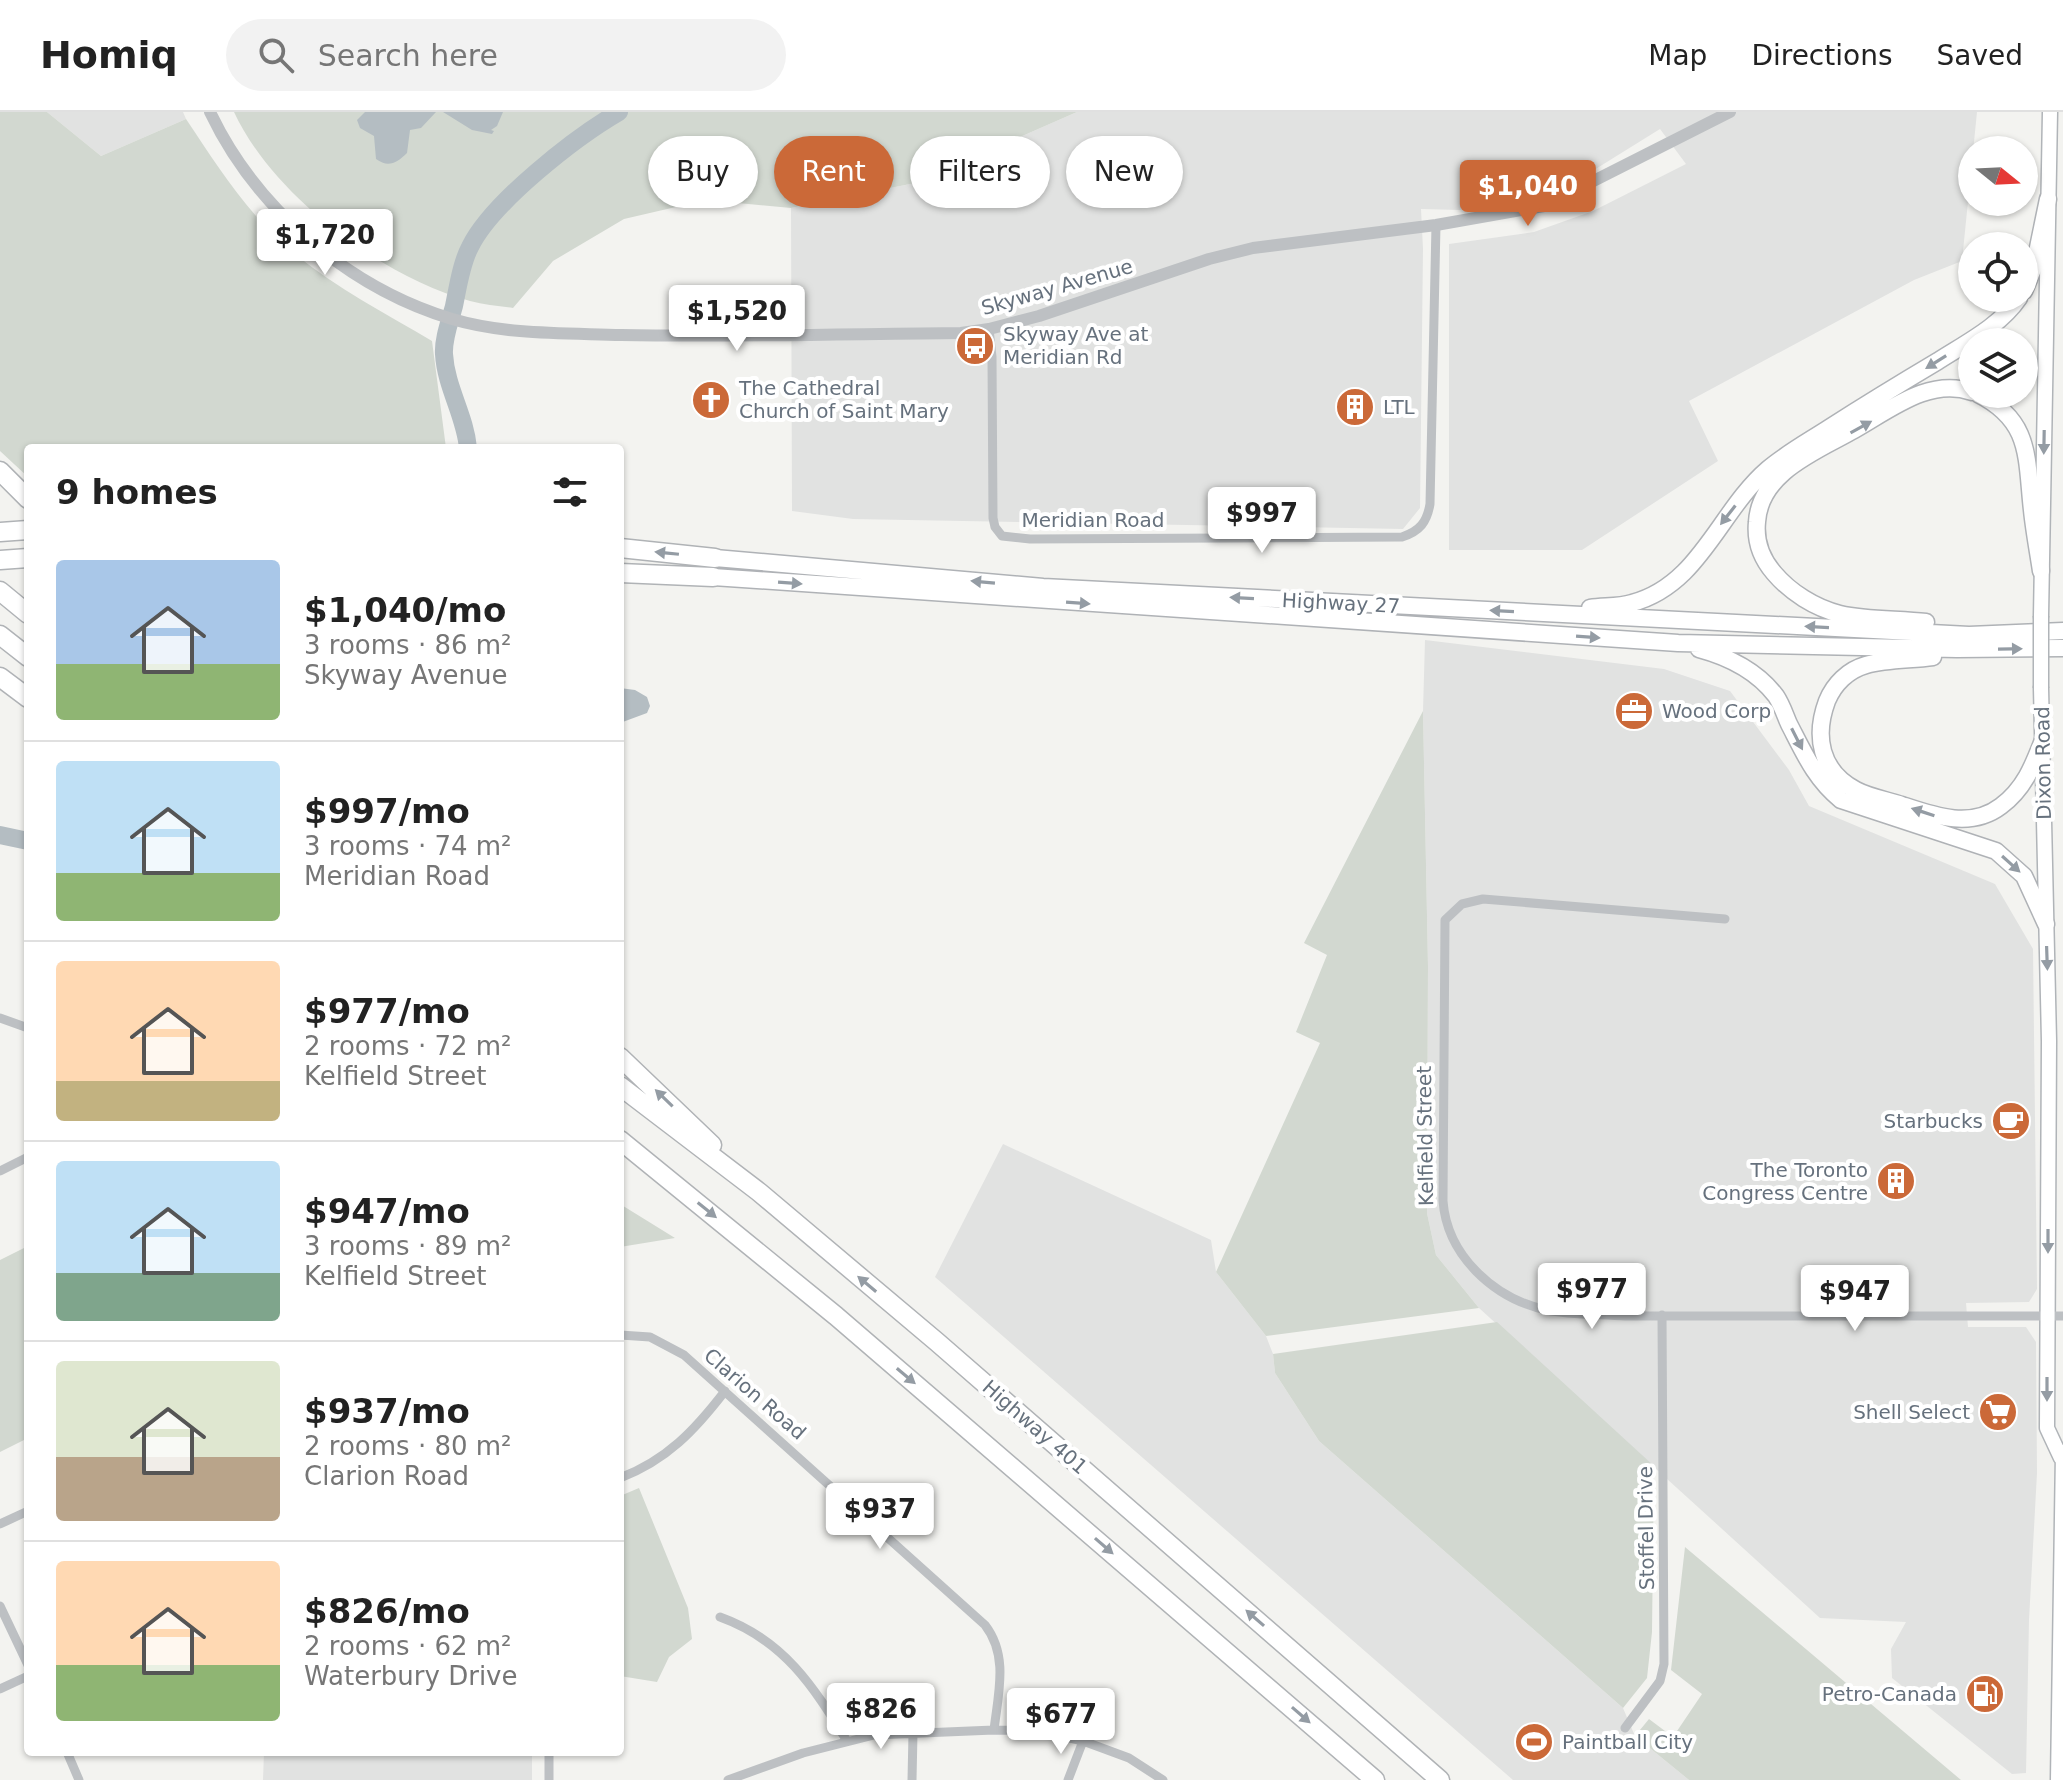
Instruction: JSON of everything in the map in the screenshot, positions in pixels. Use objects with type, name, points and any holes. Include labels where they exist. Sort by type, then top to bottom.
[{"type":"highway","points":[[0,471],[24,495]]},
{"type":"highway","points":[[0,532],[24,530]]},
{"type":"highway","name":"Highway 27","points":[[624,548],[715,558]]},
{"type":"highway","points":[[0,560],[24,558]]},
{"type":"highway","name":"Highway 27","points":[[624,573],[713,577]]},
{"type":"highway","points":[[0,591],[24,611]]},
{"type":"highway","points":[[0,635],[24,654]]},
{"type":"highway","points":[[0,677],[24,695]]},
{"type":"highway","points":[[624,1061],[759,1192]]},
{"type":"highway","name":"Highway 401","points":[[624,1089],[759,1192],[996,1393],[1440,1780]]},
{"type":"highway","points":[[624,1143],[847,1326],[1375,1780]]},
{"type":"highway","points":[[1360,1710],[1456,1780]]},
{"type":"main road","name":"Dixon Road","points":[[2050,112],[2041,688],[2046,924],[2056,1041],[2047,1316],[2047,1428],[2062,1455],[2058,1780]]},
{"type":"main road","points":[[2038,248],[2048,199]]},
{"type":"main road","points":[[1557,614],[1630,604],[1664,590],[1690,568],[1730,511],[1767,470],[1822,432],[1972,340],[2007,312]]},
{"type":"main road","points":[[1958,388],[1931,389],[1798,461],[1764,495],[1757,514],[1756,534],[1766,564],[1780,581],[1804,599],[1840,614],[1930,623],[1969,635]]},
{"type":"main road","points":[[2003,408],[2012,419],[2027,450],[2031,508],[2041,571]]},
{"type":"main road","name":"Highway 27","points":[[715,558],[1043,587],[1969,635],[2063,631]]},
{"type":"main road","name":"Highway 27","points":[[713,577],[1678,643],[2063,648]]},
{"type":"main road","points":[[1678,643],[1734,662],[1764,682],[1778,699],[1814,773],[1841,800],[1982,845],[2003,856],[2024,876],[2046,924]]},
{"type":"main road","points":[[1957,649],[1931,657],[1865,665],[1846,675],[1832,689],[1822,714],[1819,738],[1823,753],[1838,777],[1856,790],[1938,817],[1972,819],[2000,807],[2020,789],[2034,765],[2043,740]]},
{"type":"street","name":"Skyway Avenue","points":[[210,112],[220,134],[251,178],[288,219],[336,262],[403,300],[485,327],[539,332],[674,336],[961,333],[989,329],[1253,248],[1436,225],[1544,206],[1730,112]]},
{"type":"street","name":"Meridian Road","points":[[989,329],[992,357],[993,518],[1002,536],[1030,539],[1402,537],[1423,526],[1428,520],[1430,504],[1436,225]]},
{"type":"street","name":"Kelfield Street","points":[[1725,919],[1483,899],[1462,904],[1445,920],[1443,1201],[1451,1238],[1478,1273],[1526,1305],[1566,1313],[2063,1316]]},
{"type":"street","points":[[0,1018],[24,1027]]},
{"type":"street","points":[[0,1171],[24,1159]]},
{"type":"street","name":"Stoffel Drive","points":[[1625,1728],[1660,1681],[1664,1664],[1662,1315]]},
{"type":"street","name":"Clarion Road","points":[[624,1336],[657,1340],[684,1355],[985,1625],[995,1638],[1001,1665],[994,1730]]},
{"type":"street","points":[[624,1476],[663,1457],[675,1447],[698,1426],[725,1391]]},
{"type":"street","points":[[0,1524],[24,1513]]},
{"type":"street","points":[[0,1606],[24,1657]]},
{"type":"street","points":[[720,1617],[748,1627],[804,1674],[847,1741]]},
{"type":"street","points":[[0,1689],[24,1678]]},
{"type":"street","points":[[728,1780],[847,1741],[890,1733],[994,1730],[1039,1731],[1083,1741],[1129,1758],[1163,1780]]},
{"type":"street","points":[[912,1780],[913,1733]]},
{"type":"street","points":[[1068,1780],[1083,1741]]},
{"type":"street","points":[[69,1756],[79,1780]]},
{"type":"street","points":[[549,1756],[549,1780]]},
{"type":"shaded area","points":[[0,112],[47,112],[101,156],[186,119],[241,197],[279,240],[333,282],[432,341],[445,444],[24,444],[24,473],[0,451]]},
{"type":"shaded area","points":[[47,112],[183,112],[186,119],[101,156]]},
{"type":"shaded area","points":[[234,112],[1077,112],[1022,136],[910,136],[910,184],[894,187],[894,136],[774,136],[774,206],[758,205],[758,136],[648,136],[648,208],[671,208],[624,219],[553,261],[513,308],[475,302],[436,289],[367,253],[303,202],[275,174]]},
{"type":"shaded area","points":[[365,112],[436,112],[421,128],[410,130],[407,153],[388,164],[376,159],[374,136],[360,128],[357,120]]},
{"type":"shaded area","points":[[443,112],[503,112],[497,126],[491,130],[494,131],[492,134],[472,130]]},
{"type":"shaded area","points":[[1077,112],[1977,112],[1975,136],[1958,136],[1958,216],[1967,216],[1965,232],[1958,232],[1958,263],[1914,280],[1689,401],[1718,461],[1582,550],[1449,550],[1449,244],[1534,232],[1593,211],[1686,164],[1660,129],[1594,170],[1460,210],[1421,209],[1420,508],[1403,529],[853,519],[792,511],[791,208],[894,208],[894,187],[910,184],[910,208],[1050,208],[1050,136],[1022,136]]},
{"type":"shaded area","points":[[1425,640],[1664,669],[1730,691],[1789,770],[1809,806],[1995,884],[2033,949],[2037,1289],[2029,1302],[1966,1303],[1968,1327],[2026,1327],[2036,1342],[2037,1473],[2029,1620],[2026,1773],[2012,1774],[1892,1678],[1891,1649],[1906,1622],[1820,1618],[1479,1308],[1436,1255],[1427,1213]]},
{"type":"shaded area","points":[[624,689],[635,690],[647,697],[650,706],[647,713],[624,722]]},
{"type":"shaded area","points":[[1423,711],[1428,966],[1427,1213],[1436,1255],[1479,1308],[1266,1336],[1216,1272],[1320,1043],[1296,1032],[1327,955],[1304,943]]},
{"type":"shaded area","points":[[1003,1144],[1211,1240],[1216,1272],[1266,1336],[1273,1354],[1275,1373],[1319,1441],[1623,1708],[1635,1736],[1689,1780],[1513,1780],[935,1277]]},
{"type":"shaded area","points":[[624,1206],[675,1238],[624,1246]]},
{"type":"shaded area","points":[[24,1248],[24,1440],[0,1452],[0,1260]]},
{"type":"shaded area","points":[[1497,1322],[1654,1466],[1652,1632],[1647,1678],[1623,1708],[1319,1441],[1275,1373],[1273,1354]]},
{"type":"shaded area","points":[[639,1488],[688,1608],[692,1639],[669,1657],[657,1682],[624,1677],[624,1494]]},
{"type":"shaded area","points":[[1685,1547],[1961,1780],[1689,1780],[1635,1736],[1649,1719],[1673,1737],[1702,1694],[1671,1670]]},
{"type":"shaded area","points":[[264,1756],[532,1756],[532,1780],[263,1780]]},
{"type":"waterway","points":[[467,444],[444,354],[462,268],[470,247],[481,229],[515,191],[581,137],[619,112]]},
{"type":"waterway","points":[[0,835],[24,840]]},
{"type":"place","name":"Skyway Ave at Meridian Rd","points":[[975,346]]},
{"type":"place","name":"The Cathedral Church of Saint Mary","points":[[711,400]]},
{"type":"place","name":"LTL","points":[[1355,407]]},
{"type":"place","name":"Wood Corp","points":[[1634,711]]},
{"type":"place","name":"Starbucks","points":[[2011,1121]]},
{"type":"place","name":"The Toronto Congress Centre","points":[[1896,1181]]},
{"type":"place","name":"Shell Select","points":[[1998,1412]]},
{"type":"place","name":"Petro-Canada","points":[[1985,1694]]},
{"type":"place","name":"Paintball City","points":[[1534,1742]]}]
